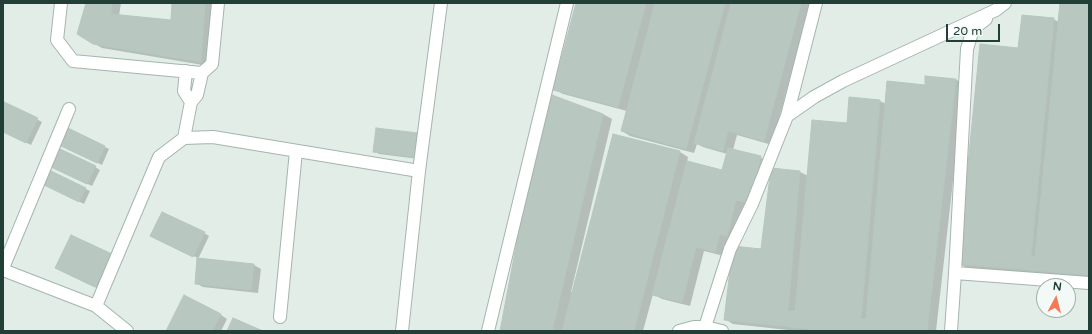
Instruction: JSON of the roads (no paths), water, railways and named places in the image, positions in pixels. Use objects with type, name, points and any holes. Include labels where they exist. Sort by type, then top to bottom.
[{"type":"street","points":[[61,3],[57,40],[73,60],[202,73]]},
{"type":"street","points":[[184,138],[191,102],[197,95],[202,73],[212,64],[218,3]]},
{"type":"street","points":[[402,331],[418,171],[441,3]]},
{"type":"street","points":[[488,331],[567,3]]},
{"type":"street","points":[[705,327],[730,249],[752,204],[787,116],[816,3]]},
{"type":"street","points":[[787,116],[814,97],[843,81],[1000,6]]},
{"type":"street","points":[[951,331],[967,49],[973,29],[1000,6]]},
{"type":"street","points":[[186,71],[184,91],[191,102]]},
{"type":"street","points":[[69,109],[3,269],[96,306],[127,331]]},
{"type":"street","points":[[96,306],[159,157],[184,138],[212,137],[418,171]]},
{"type":"street","points":[[280,317],[296,151]]},
{"type":"street","points":[[955,273],[1089,283]]},
{"type":"street","points":[[679,331],[694,327],[705,327],[722,331]]}]
